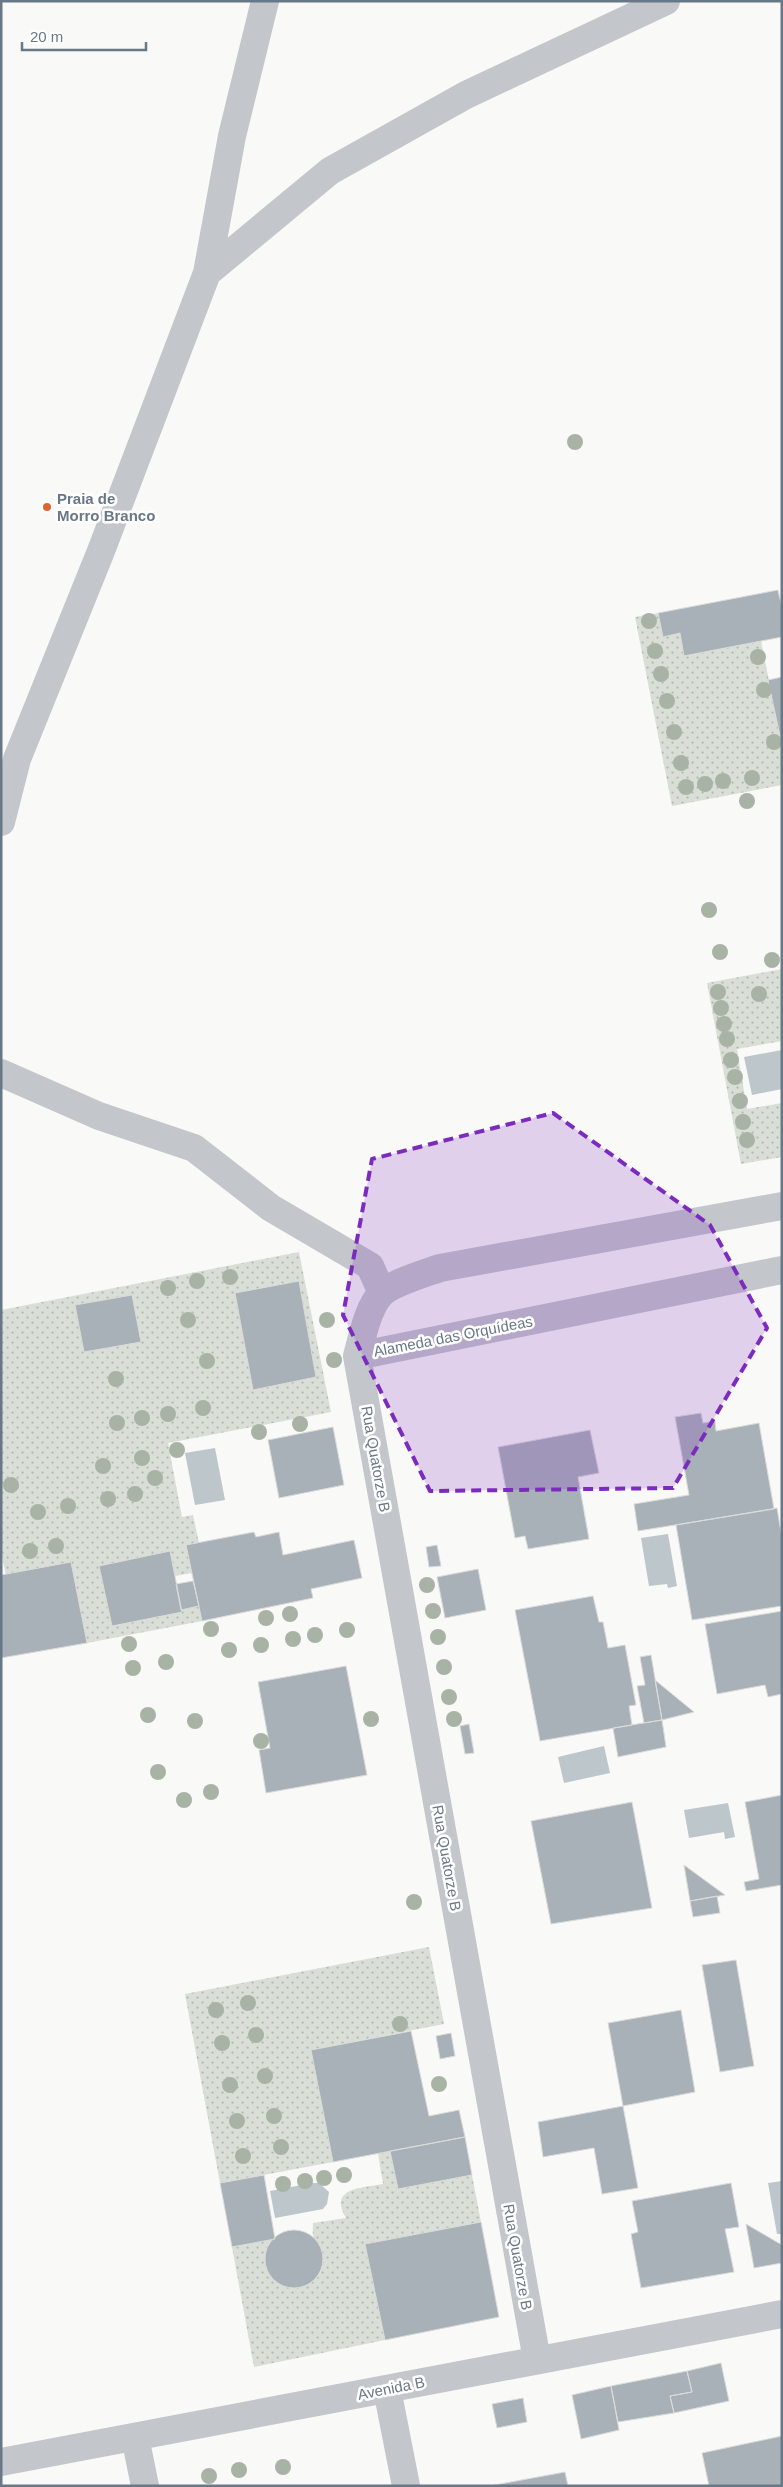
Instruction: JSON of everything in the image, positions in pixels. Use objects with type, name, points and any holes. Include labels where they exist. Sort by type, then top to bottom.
[{"type":"street","points":[[1,822],[17,759],[101,551],[207,273],[232,136],[266,1]]},
{"type":"street","points":[[207,273],[330,171],[466,95],[666,1]]},
{"type":"street","points":[[1,1073],[99,1116],[194,1148],[271,1208],[370,1266],[382,1293],[410,1279],[440,1268],[782,1206]]},
{"type":"street","name":"Alameda das Orquídeas","points":[[382,1293],[367,1319],[357,1356],[782,1270]]},
{"type":"street","name":"Rua Quatorze B","points":[[357,1356],[537,2360]]},
{"type":"street","name":"Avenida B","points":[[1,2462],[782,2314]]},
{"type":"street","points":[[387,2389],[406,2486]]},
{"type":"street","points":[[135,2437],[145,2486]]},
{"type":"highlighted area","points":[[553,1113],[710,1225],[767,1328],[673,1488],[430,1491],[343,1315],[372,1159]]},
{"type":"shaded area","points":[[658,613],[663,636],[680,633],[685,656],[761,641],[782,745],[782,785],[672,806],[635,617]]},
{"type":"shaded area","points":[[782,969],[782,1041],[737,1049],[747,1109],[782,1103],[782,1157],[741,1164],[707,983]]},
{"type":"shaded area","points":[[782,1050],[782,1089],[752,1095],[744,1057]]},
{"type":"shaded area","points":[[299,1252],[331,1412],[168,1443],[182,1517],[193,1515],[199,1543],[186,1546],[192,1573],[175,1576],[170,1552],[100,1566],[112,1626],[182,1612],[181,1610],[199,1606],[202,1621],[87,1643],[71,1562],[6,1575],[1,1552],[1,1310]]},
{"type":"shaded area","points":[[215,1448],[225,1500],[195,1505],[185,1453]]},
{"type":"shaded area","points":[[668,1534],[677,1586],[668,1588],[667,1584],[649,1586],[641,1538]]},
{"type":"shaded area","points":[[604,1746],[610,1773],[564,1783],[558,1757]]},
{"type":"shaded area","points":[[728,1803],[735,1837],[725,1839],[724,1832],[689,1838],[684,1810]]},
{"type":"shaded area","points":[[429,1947],[444,2024],[311,2050],[333,2162],[220,2183],[185,1994]]},
{"type":"shaded area","points":[[390,2151],[398,2189],[472,2175],[481,2222],[366,2244],[385,2340],[254,2367],[232,2247],[275,2239],[269,2246],[266,2256],[267,2268],[272,2277],[281,2284],[291,2287],[301,2287],[311,2283],[319,2275],[323,2263],[322,2253],[313,2237],[313,2223],[346,2218],[341,2201],[344,2195],[357,2189],[383,2184],[378,2153]]},
{"type":"shaded area","points":[[782,2181],[782,2234],[777,2234],[768,2183]]},
{"type":"shaded area","points":[[319,2183],[329,2192],[327,2204],[323,2209],[275,2218],[270,2191]]},
{"type":"building","points":[[778,590],[782,608],[782,637],[684,656],[680,633],[663,637],[658,613]]},
{"type":"building","points":[[782,677],[782,745],[768,680]]},
{"type":"building","points":[[299,1281],[316,1377],[253,1390],[235,1293]]},
{"type":"building","points":[[132,1295],[141,1342],[84,1352],[75,1305]]},
{"type":"building","points":[[701,1413],[703,1423],[715,1421],[716,1431],[759,1423],[774,1509],[638,1531],[634,1504],[689,1495],[675,1417]]},
{"type":"building","points":[[333,1427],[344,1485],[279,1498],[268,1440]]},
{"type":"building","points":[[590,1430],[599,1473],[578,1477],[589,1539],[528,1549],[525,1536],[515,1538],[498,1447]]},
{"type":"building","points":[[777,1508],[782,1538],[782,1606],[692,1620],[676,1525]]},
{"type":"building","points":[[254,1532],[256,1537],[279,1532],[283,1555],[354,1540],[362,1578],[311,1589],[313,1598],[202,1621],[186,1545]]},
{"type":"building","points":[[437,1545],[441,1566],[429,1567],[426,1547]]},
{"type":"building","points":[[170,1551],[182,1612],[112,1626],[99,1566]]},
{"type":"building","points":[[71,1562],[87,1643],[1,1658],[1,1575]]},
{"type":"building","points":[[478,1569],[486,1610],[445,1618],[437,1577]]},
{"type":"building","points":[[193,1581],[199,1606],[181,1610],[176,1584]]},
{"type":"building","points":[[593,1596],[599,1622],[603,1622],[608,1648],[625,1645],[636,1705],[629,1706],[632,1725],[540,1741],[515,1610]]},
{"type":"building","points":[[782,1611],[782,1694],[768,1697],[765,1685],[717,1694],[705,1624]]},
{"type":"building","points":[[651,1655],[662,1720],[644,1723],[637,1686],[645,1685],[640,1657]]},
{"type":"building","points":[[346,1666],[367,1775],[266,1793],[259,1750],[270,1748],[258,1682]]},
{"type":"building","points":[[655,1680],[694,1712],[662,1720]]},
{"type":"building","points":[[662,1720],[666,1747],[618,1757],[613,1728]]},
{"type":"building","points":[[469,1724],[474,1753],[465,1754],[460,1726]]},
{"type":"building","points":[[782,1795],[782,1885],[746,1891],[744,1882],[759,1879],[745,1802]]},
{"type":"building","points":[[632,1802],[652,1908],[551,1924],[531,1821]]},
{"type":"building","points":[[684,1865],[725,1895],[690,1901]]},
{"type":"building","points":[[717,1896],[720,1913],[693,1917],[690,1901]]},
{"type":"building","points":[[736,1960],[754,2066],[720,2072],[702,1965]]},
{"type":"building","points":[[681,2010],[695,2092],[623,2106],[608,2023]]},
{"type":"building","points":[[411,2031],[429,2116],[459,2110],[465,2137],[333,2162],[311,2050]]},
{"type":"building","points":[[451,2033],[455,2056],[440,2059],[436,2036]]},
{"type":"building","points":[[623,2106],[638,2188],[602,2194],[594,2148],[543,2157],[538,2122]]},
{"type":"building","points":[[465,2137],[472,2175],[398,2189],[390,2151]]},
{"type":"building","points":[[264,2175],[275,2239],[232,2247],[220,2183]]},
{"type":"building","points":[[731,2183],[739,2227],[725,2229],[734,2272],[641,2288],[631,2234],[638,2232],[632,2201]]},
{"type":"building","points":[[481,2222],[499,2317],[385,2340],[365,2244]]},
{"type":"building","points":[[746,2224],[782,2245],[782,2263],[754,2268]]},
{"type":"building","points":[[294,2230],[310,2235],[318,2243],[323,2259],[318,2275],[310,2283],[294,2288],[278,2283],[270,2275],[265,2259],[270,2243],[278,2235]]},
{"type":"building","points":[[721,2363],[729,2401],[674,2413],[670,2396],[692,2392],[687,2371]]},
{"type":"building","points":[[687,2371],[692,2392],[670,2396],[674,2413],[618,2422],[611,2386]]},
{"type":"building","points":[[611,2386],[619,2430],[581,2439],[572,2395]]},
{"type":"building","points":[[523,2398],[527,2422],[497,2428],[492,2404]]},
{"type":"building","points":[[782,2436],[782,2486],[709,2486],[702,2453]]},
{"type":"building","points":[[565,2472],[568,2486],[489,2486]]},
{"type":"place","name":"Praia de Morro Branco","points":[[47,507]]}]
